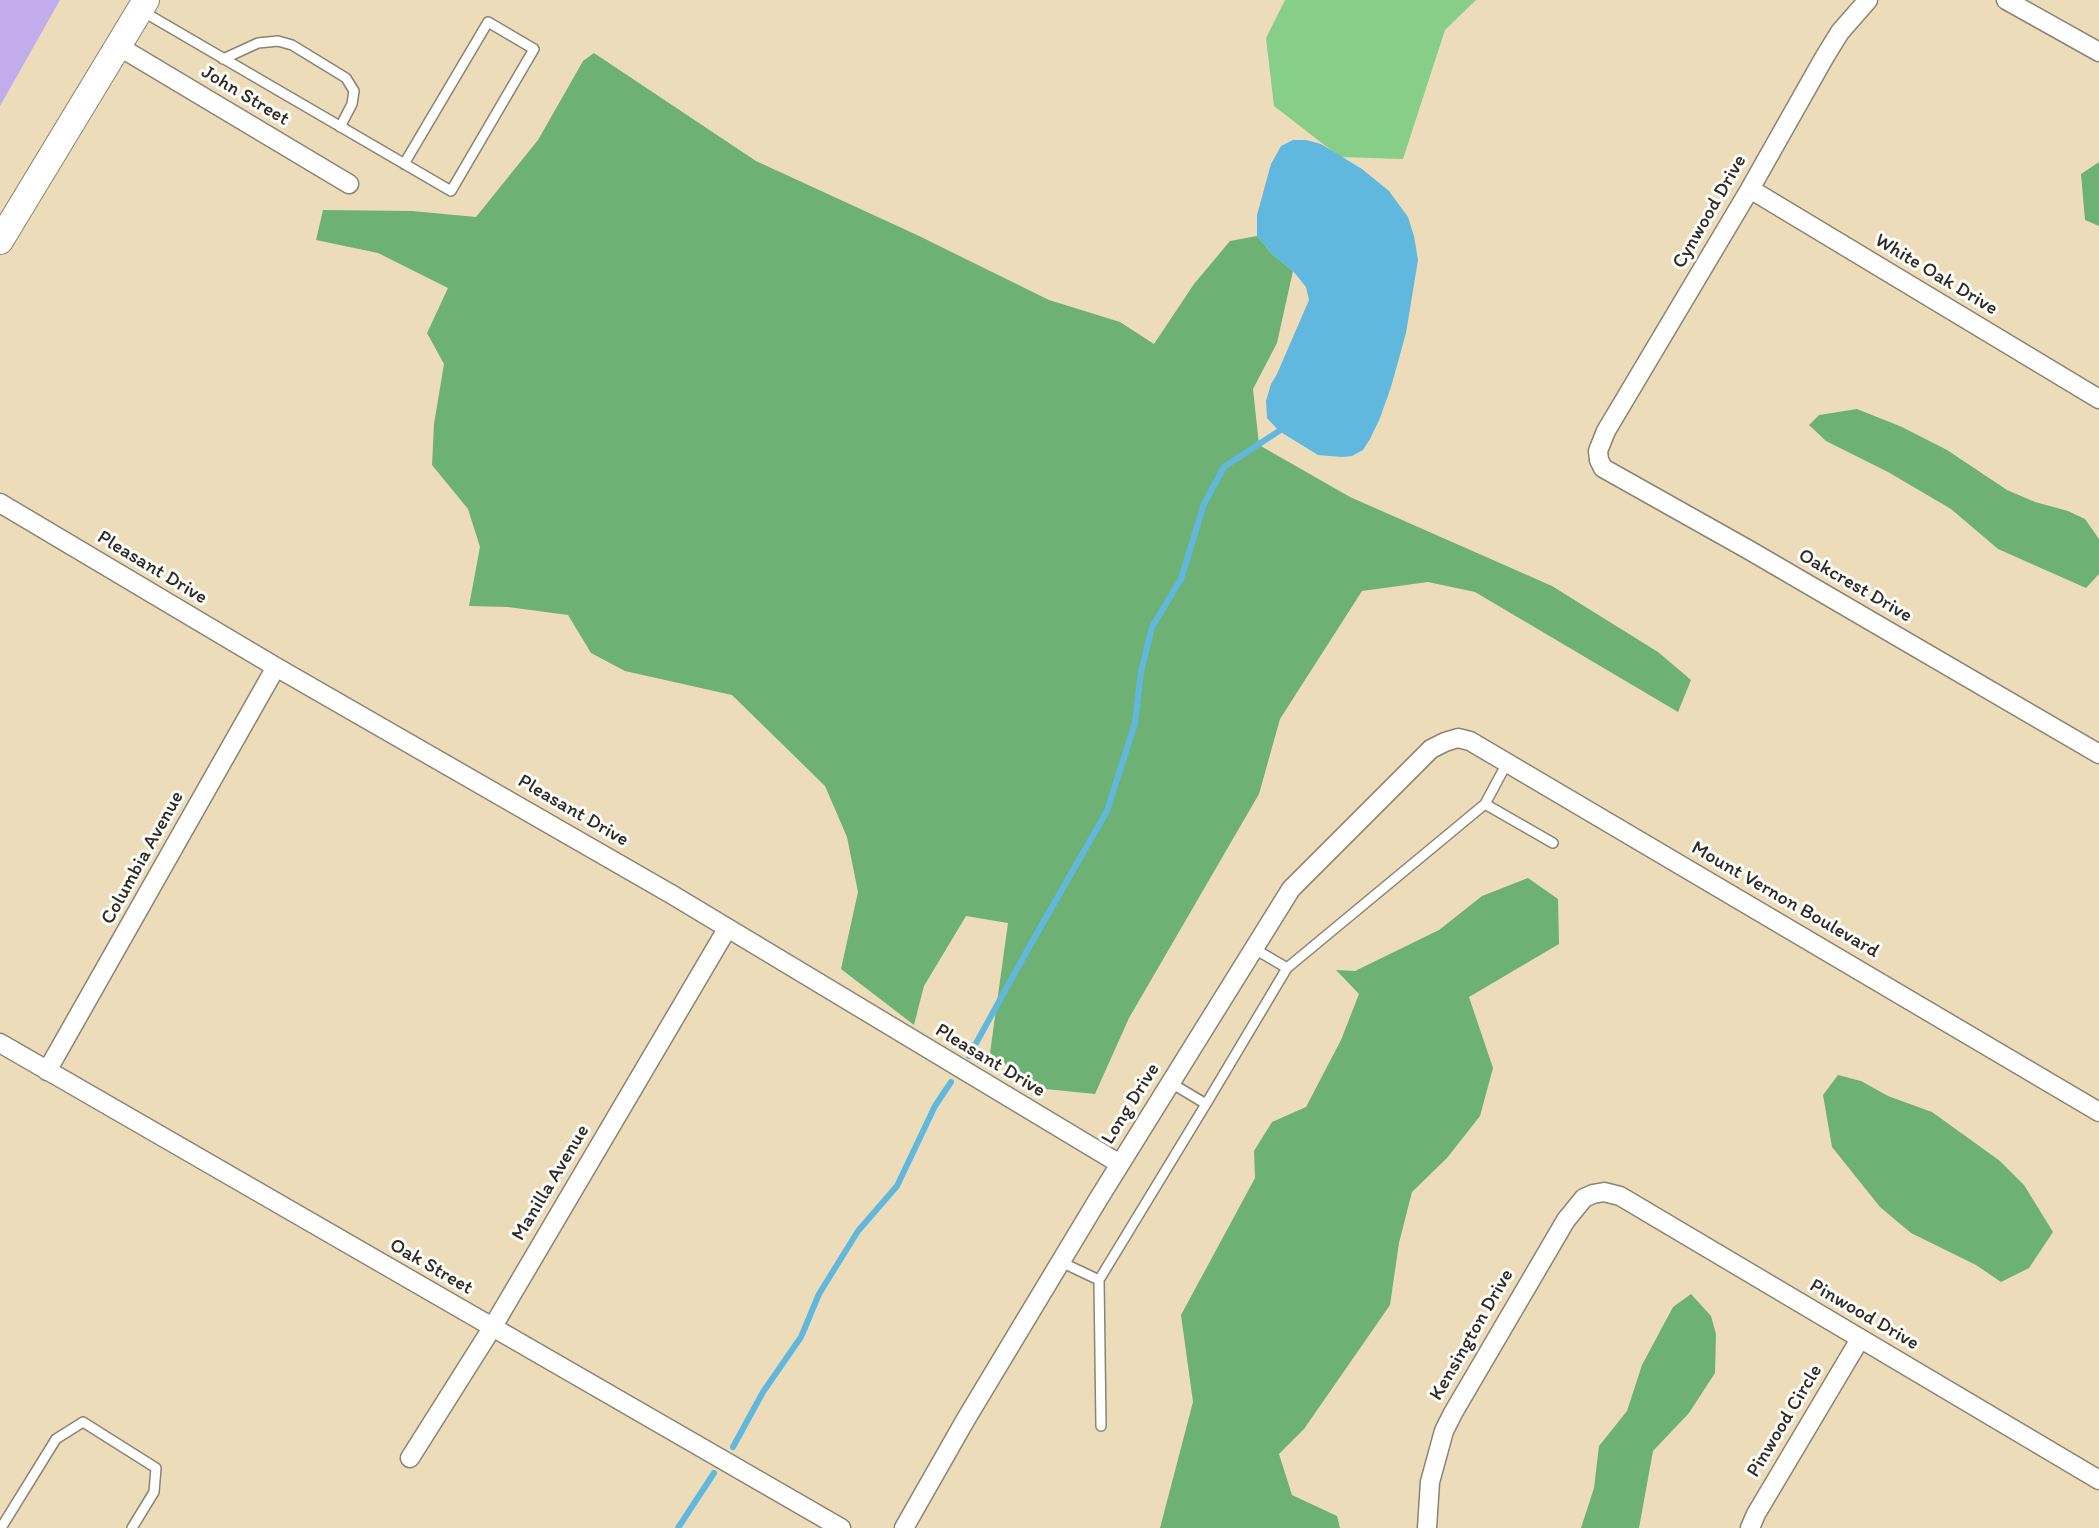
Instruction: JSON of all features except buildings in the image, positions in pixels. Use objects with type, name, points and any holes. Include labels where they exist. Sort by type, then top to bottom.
[{"type":"main road","points":[[6,227],[143,5]]},
{"type":"street","name":"Cynwood Drive","points":[[1598,451],[1606,431],[1824,58],[1840,32],[1868,0]]},
{"type":"street","points":[[2006,0],[2099,52]]},
{"type":"street","name":"John Street","points":[[118,46],[349,184]]},
{"type":"street","name":"White Oak Drive","points":[[1749,189],[2099,399]]},
{"type":"street","name":"Oakcrest Drive","points":[[1598,451],[1602,468],[1749,550],[2099,754]]},
{"type":"street","name":"Pleasant Drive","points":[[0,503],[276,667],[671,894],[1120,1164]]},
{"type":"street","name":"Columbia Avenue","points":[[47,1071],[276,667]]},
{"type":"street","name":"Mount Vernon Boulevard","points":[[1444,742],[1458,738],[1470,741],[2099,1112]]},
{"type":"street","name":"Long Drive","points":[[904,1528],[1120,1164],[1291,889],[1308,869],[1431,749],[1444,742]]},
{"type":"street","name":"Manilla Avenue","points":[[410,1458],[492,1328],[727,929]]},
{"type":"street","name":"Oak Street","points":[[0,1042],[841,1528]]},
{"type":"street","name":"Pinwood Drive","points":[[1604,1192],[1620,1196],[2099,1480]]},
{"type":"street","name":"Kensington Drive","points":[[1427,1528],[1430,1482],[1444,1431],[1453,1413],[1566,1220],[1584,1198],[1604,1192]]},
{"type":"street","name":"Pinwood Circle","points":[[1750,1528],[1756,1514],[1860,1339]]},
{"type":"lane","points":[[143,5],[223,58],[340,127],[404,164],[451,191],[534,49],[488,22],[404,164]]},
{"type":"lane","points":[[223,58],[258,43],[278,41],[292,45],[346,78],[354,91],[352,104],[340,127]]},
{"type":"lane","points":[[1101,1426],[1099,1280],[1287,968],[1485,804],[1508,763]]},
{"type":"lane","points":[[1485,804],[1553,843]]},
{"type":"lane","points":[[1253,948],[1287,968]]},
{"type":"lane","points":[[1171,1083],[1206,1104]]},
{"type":"lane","points":[[1061,1262],[1099,1280]]},
{"type":"lane","points":[[1,1528],[56,1439],[83,1422],[156,1468],[154,1492],[132,1528]]},
{"type":"green space","points":[[1285,0],[1476,0],[1445,30],[1403,159],[1340,157],[1274,106],[1266,38]]},
{"type":"green space","points":[[594,53],[756,161],[917,235],[1049,300],[1120,322],[1154,344],[1194,284],[1230,241],[1257,236],[1272,254],[1293,271],[1277,343],[1253,389],[1259,445],[1350,497],[1552,586],[1658,652],[1691,680],[1678,712],[1475,592],[1428,582],[1362,591],[1280,719],[1259,794],[1129,1018],[1095,1094],[1036,1088],[990,1053],[1008,923],[966,916],[924,986],[914,1025],[841,969],[858,892],[847,837],[825,786],[732,695],[625,671],[591,653],[568,615],[508,607],[469,606],[480,547],[468,509],[432,465],[434,424],[444,364],[427,333],[448,288],[378,253],[316,240],[323,210],[412,211],[476,217],[538,140],[583,61]]},
{"type":"green space","points":[[2099,162],[2099,226],[2085,220],[2081,174]]},
{"type":"green space","points":[[1857,409],[1902,427],[1947,450],[2007,490],[2085,519],[2099,539],[2099,574],[2086,588],[1998,549],[1951,509],[1888,472],[1826,441],[1809,425],[1819,415]]},
{"type":"green space","points":[[1528,878],[1558,899],[1559,944],[1469,997],[1493,1068],[1480,1116],[1447,1158],[1412,1192],[1399,1243],[1390,1305],[1304,1429],[1279,1454],[1292,1495],[1337,1516],[1340,1528],[1160,1528],[1193,1402],[1181,1315],[1255,1178],[1254,1151],[1272,1122],[1306,1107],[1341,1040],[1359,994],[1336,970],[1355,971],[1439,930],[1482,896]]},
{"type":"green space","points":[[1838,1075],[1861,1081],[1888,1096],[1932,1112],[2000,1161],[2024,1185],[2053,1232],[2029,1268],[2001,1282],[1976,1265],[1911,1233],[1880,1207],[1832,1147],[1823,1095]]},
{"type":"green space","points":[[1691,1294],[1711,1316],[1716,1334],[1715,1373],[1689,1413],[1653,1451],[1639,1528],[1581,1528],[1594,1488],[1599,1446],[1627,1411],[1642,1365],[1673,1307]]},
{"type":"water","points":[[1293,140],[1306,140],[1321,144],[1362,169],[1389,191],[1408,217],[1414,236],[1418,260],[1406,333],[1391,387],[1370,439],[1363,450],[1352,456],[1318,455],[1279,431],[1267,418],[1266,401],[1271,384],[1309,300],[1306,287],[1293,271],[1272,254],[1257,236],[1257,215],[1271,164],[1281,146]]},
{"type":"waterway","points":[[969,1056],[1107,811],[1135,723],[1141,671],[1152,627],[1181,579],[1204,504],[1224,467],[1279,431]]},
{"type":"waterway","points":[[733,1447],[763,1392],[801,1337],[819,1294],[858,1231],[897,1186],[935,1106],[951,1082]]},
{"type":"waterway","points":[[678,1528],[714,1473]]}]
